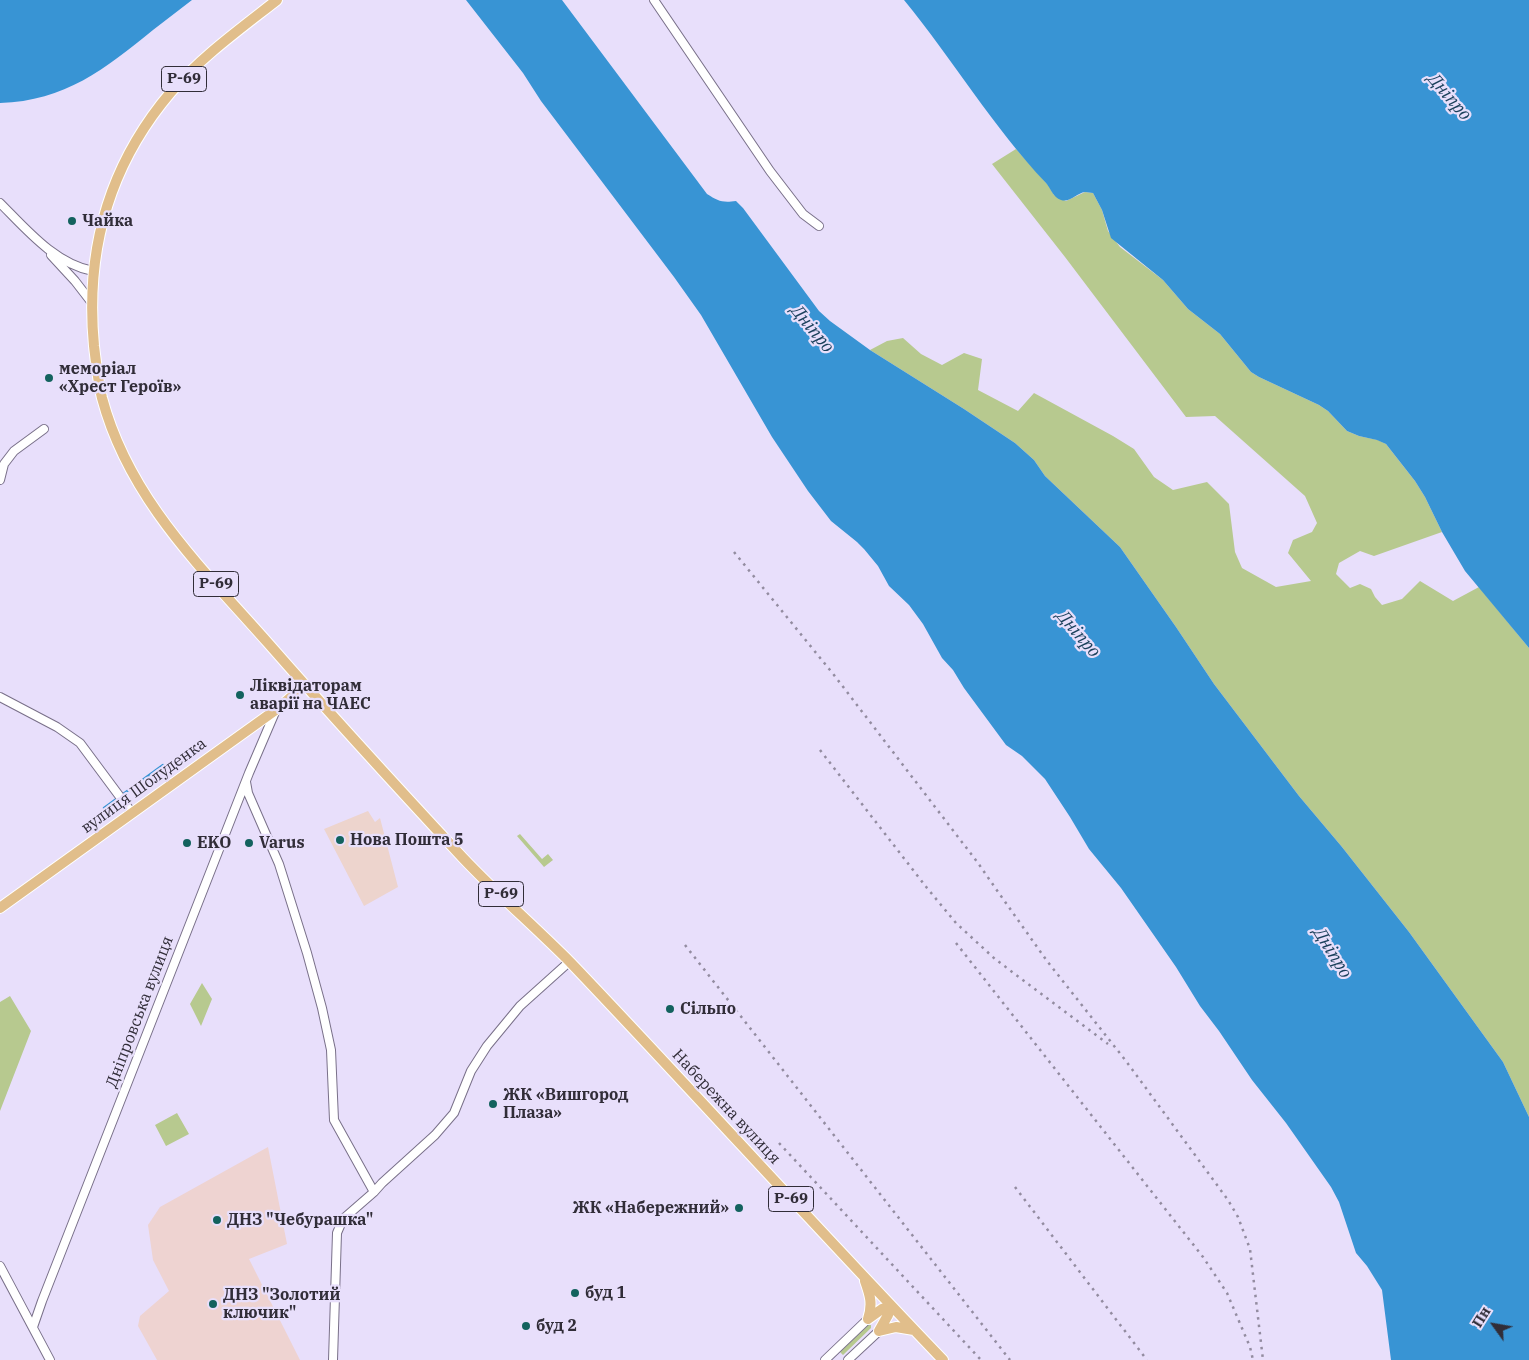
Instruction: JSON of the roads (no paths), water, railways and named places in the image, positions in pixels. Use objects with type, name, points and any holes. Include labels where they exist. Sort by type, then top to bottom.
[{"type":"main road","name":"Р-69","points":[[93,271],[99,232],[114,188],[125,161],[156,110],[188,73],[276,0]]},
{"type":"main road","name":"Набережна вулиця","points":[[93,271],[92,303],[96,360],[102,398],[119,447],[142,492],[165,524],[304,686],[466,861],[569,962],[943,1360]]},
{"type":"main road","name":"вулиця Шолуденка","points":[[0,908],[277,708],[304,686]]},
{"type":"main road","points":[[864,1277],[871,1299],[868,1319]]},
{"type":"main road","points":[[868,1319],[882,1309],[891,1306]]},
{"type":"main road","points":[[879,1331],[891,1306]]},
{"type":"main road","points":[[879,1331],[896,1327],[914,1330]]},
{"type":"street","points":[[654,0],[770,171],[803,214],[819,226]]},
{"type":"street","points":[[0,203],[40,242],[92,303]]},
{"type":"street","points":[[40,242],[58,256],[80,268],[93,271]]},
{"type":"street","points":[[0,480],[4,464],[14,451],[44,429]]},
{"type":"street","points":[[0,697],[57,728],[80,743],[132,813]]},
{"type":"street","name":"Дніпровська вулиця","points":[[33,1327],[246,780],[277,708]]},
{"type":"street","points":[[246,780],[248,793],[279,864],[322,1008],[331,1050],[334,1120],[374,1192]]},
{"type":"street","points":[[333,1360],[337,1233],[343,1219],[435,1135],[454,1113],[471,1071],[487,1046],[520,1006],[569,962]]},
{"type":"street","points":[[0,1266],[50,1360]]},
{"type":"street","points":[[826,1360],[868,1319]]},
{"type":"street","points":[[848,1360],[879,1331]]},
{"type":"street","points":[[832,1353],[839,1360]]},
{"type":"water","points":[[0,0],[192,0],[118,58],[83,80],[45,96],[23,101],[0,103]]},
{"type":"water","name":"Дніпро","points":[[466,0],[562,0],[707,194],[720,201],[736,201],[743,208],[819,311],[870,350],[1015,443],[1034,460],[1045,476],[1120,547],[1214,684],[1299,796],[1409,932],[1503,1062],[1529,1117],[1529,1360],[1391,1360],[1382,1290],[1367,1266],[1356,1253],[1339,1202],[1331,1187],[1200,1006],[1176,967],[1121,888],[1089,849],[1045,779],[1022,756],[1006,745],[953,670],[942,658],[923,624],[909,605],[889,586],[878,566],[864,549],[831,521],[808,491],[772,437],[701,315],[541,101],[523,73]]},
{"type":"water","name":"Дніпро","points":[[904,0],[1529,0],[1529,648],[1465,571],[1442,532],[1425,497],[1386,444],[1347,431],[1328,411],[1319,405],[1251,372],[1220,334],[1188,309],[1163,280],[1111,238],[1102,210],[1093,193],[1085,192],[1064,201],[1056,197],[1008,139]]},
{"type":"waterway","points":[[104,808],[163,765]]},
{"type":"railway","points":[[734,552],[834,675],[978,863],[1047,961],[1126,1061],[1228,1200],[1238,1217],[1250,1249],[1263,1360]]},
{"type":"railway","points":[[820,750],[956,923],[995,959],[1108,1044]]},
{"type":"railway","points":[[956,943],[1203,1257],[1227,1293],[1250,1347],[1253,1360]]},
{"type":"railway","points":[[685,945],[1010,1360]]},
{"type":"railway","points":[[779,1143],[981,1360]]},
{"type":"railway","points":[[1015,1187],[1147,1360]]},
{"type":"place","name":"Чайка","points":[[72,221]]},
{"type":"place","name":"меморіал «Хрест Героїв»","points":[[49,378]]},
{"type":"place","name":"Ліквідаторам аварії на ЧАЕС","points":[[240,695]]},
{"type":"place","name":"Нова Пошта 5","points":[[340,840]]},
{"type":"place","name":"EKO","points":[[187,843]]},
{"type":"place","name":"Varus","points":[[249,843]]},
{"type":"place","name":"Сільпо","points":[[670,1009]]},
{"type":"place","name":"ЖК «Вишгород Плаза»","points":[[493,1104]]},
{"type":"place","name":"ЖК «Набережний»","points":[[739,1208]]},
{"type":"place","name":"ДНЗ \"Чебурашка\"","points":[[217,1220]]},
{"type":"place","name":"буд 1","points":[[575,1293]]},
{"type":"place","name":"ДНЗ \"Золотий ключик\"","points":[[213,1304]]},
{"type":"place","name":"буд 2","points":[[526,1326]]}]
